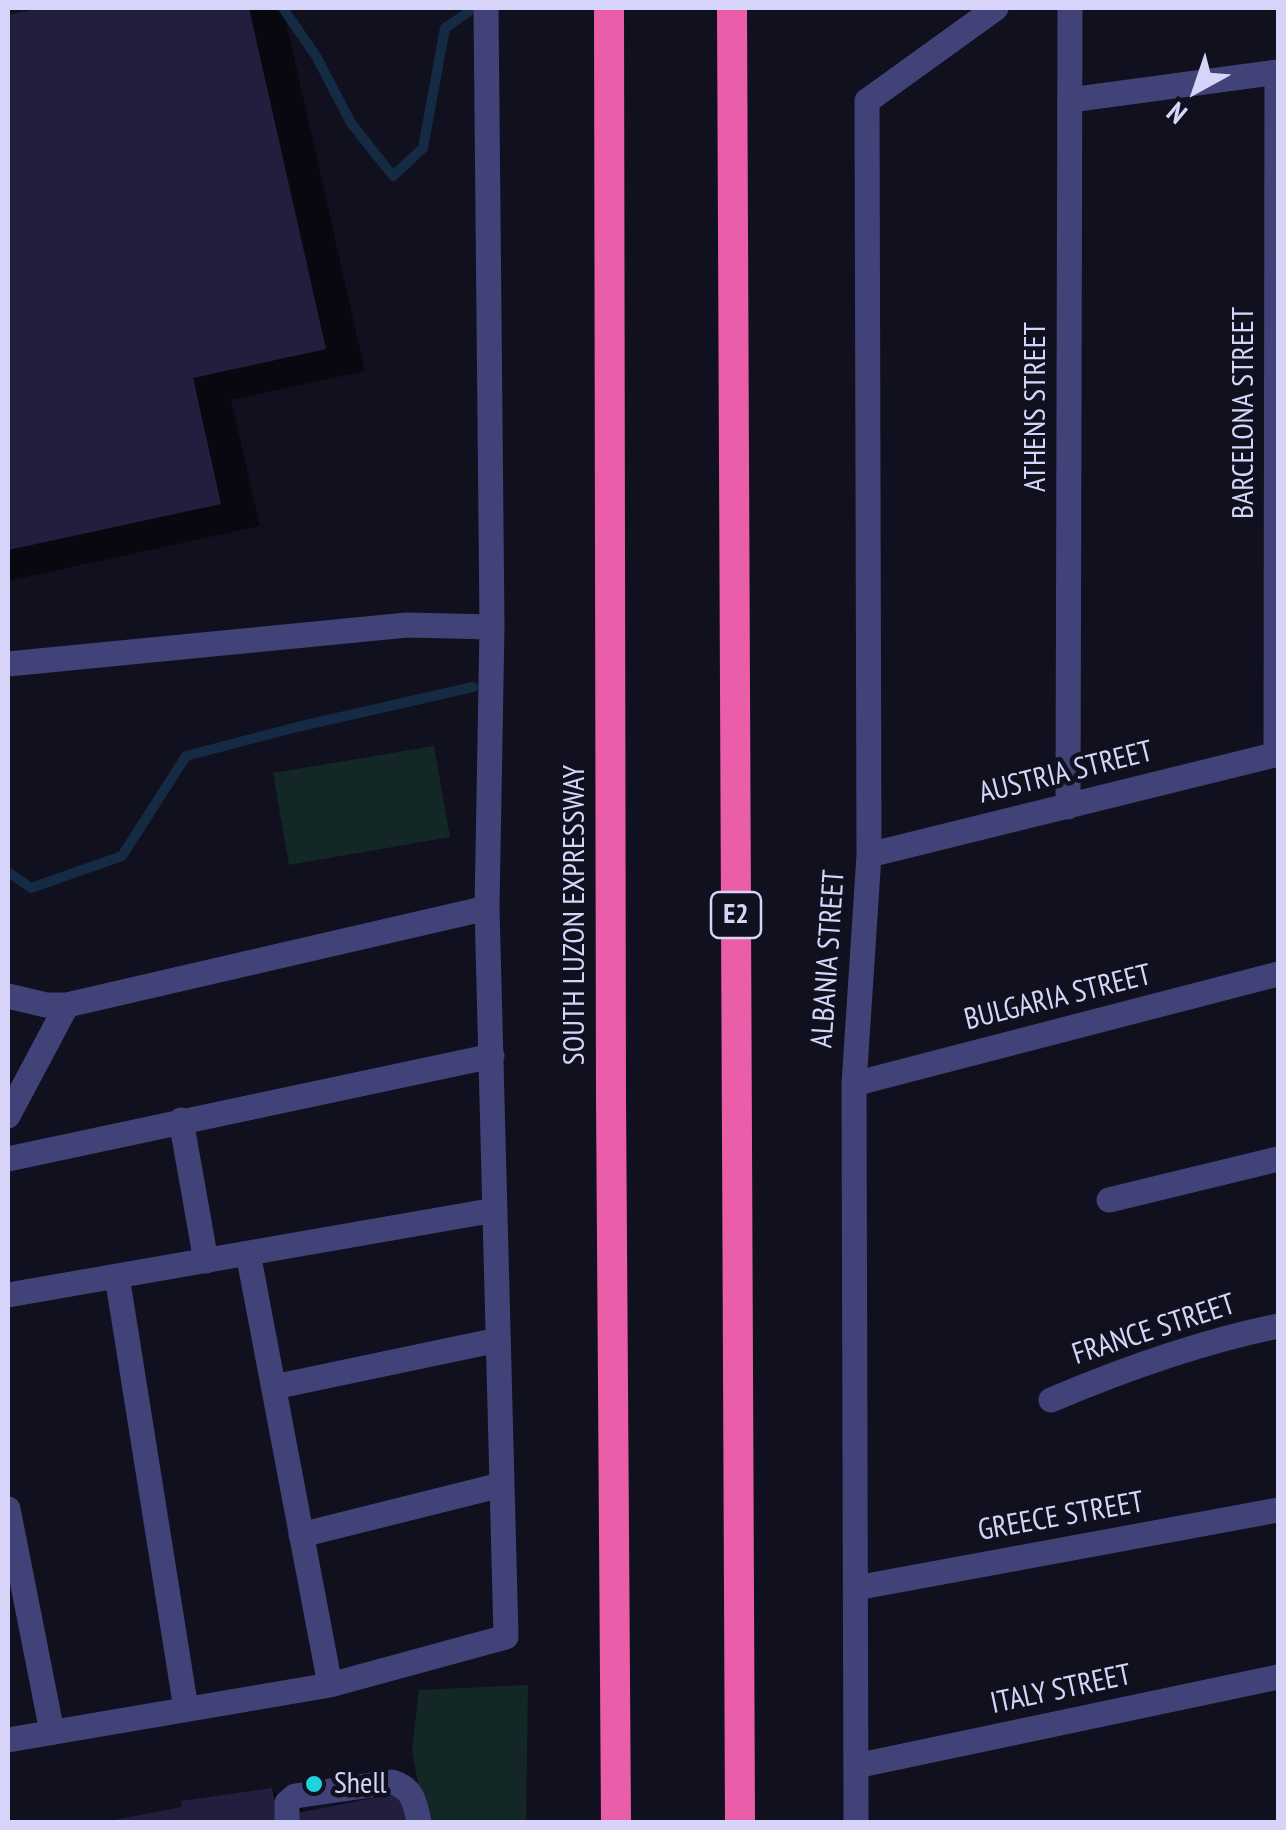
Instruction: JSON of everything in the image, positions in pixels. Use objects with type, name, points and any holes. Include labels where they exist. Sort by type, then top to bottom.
[{"type":"highway","name":"SOUTH LUZON EXPRESSWAY","points":[[609,8],[610,1097],[616,1822]]},
{"type":"highway","name":"E2","points":[[732,8],[740,1822]]},
{"type":"street","points":[[8,1740],[330,1685],[506,1637],[487,908],[492,627],[486,8]]},
{"type":"street","name":"ALBANIA STREET","points":[[856,1822],[854,1084],[868,855],[867,100],[996,8]]},
{"type":"street","name":"ATHENS STREET","points":[[1068,807],[1070,8]]},
{"type":"street","points":[[1070,100],[1278,72]]},
{"type":"street","name":"BARCELONA STREET","points":[[1278,72],[1278,754]]},
{"type":"street","points":[[8,664],[407,625],[492,627]]},
{"type":"street","name":"AUSTRIA STREET","points":[[868,855],[1278,754]]},
{"type":"street","points":[[8,996],[46,1005],[67,1005],[487,908]]},
{"type":"street","name":"BULGARIA STREET","points":[[854,1084],[1278,974]]},
{"type":"street","points":[[8,1116],[67,1005]]},
{"type":"street","points":[[8,1159],[492,1056]]},
{"type":"street","points":[[181,1120],[206,1260]]},
{"type":"street","points":[[1109,1200],[1278,1159]]},
{"type":"street","points":[[8,1295],[495,1210]]},
{"type":"street","points":[[248,1253],[330,1685]]},
{"type":"street","points":[[117,1276],[186,1709]]},
{"type":"street","name":"FRANCE STREET","points":[[1051,1400],[1179,1352],[1278,1326]]},
{"type":"street","points":[[274,1387],[498,1340]]},
{"type":"street","points":[[302,1535],[501,1485]]},
{"type":"street","points":[[8,1509],[52,1732]]},
{"type":"street","name":"GREECE STREET","points":[[856,1588],[1278,1510]]},
{"type":"street","name":"ITALY STREET","points":[[856,1766],[1278,1677]]},
{"type":"street","points":[[286,1822],[287,1802],[295,1796],[392,1782],[404,1786],[413,1797],[419,1822]]},
{"type":"green space","points":[[434,746],[450,837],[289,865],[273,773]]},
{"type":"green space","points":[[528,1685],[526,1822],[425,1822],[412,1751],[419,1690]]},
{"type":"building","points":[[41,8],[249,8],[326,349],[193,378],[221,504],[8,550],[8,15]]},
{"type":"building","points":[[272,1788],[279,1822],[103,1822],[182,1807],[181,1801]]},
{"type":"building","points":[[400,1793],[406,1822],[299,1822],[297,1813]]},
{"type":"waterway","points":[[283,8],[316,56],[351,123],[393,176],[423,148],[445,28],[474,8]]},
{"type":"waterway","points":[[8,872],[31,888],[122,856],[186,756],[473,687]]},
{"type":"place","name":"Shell","points":[[314,1784]]}]
